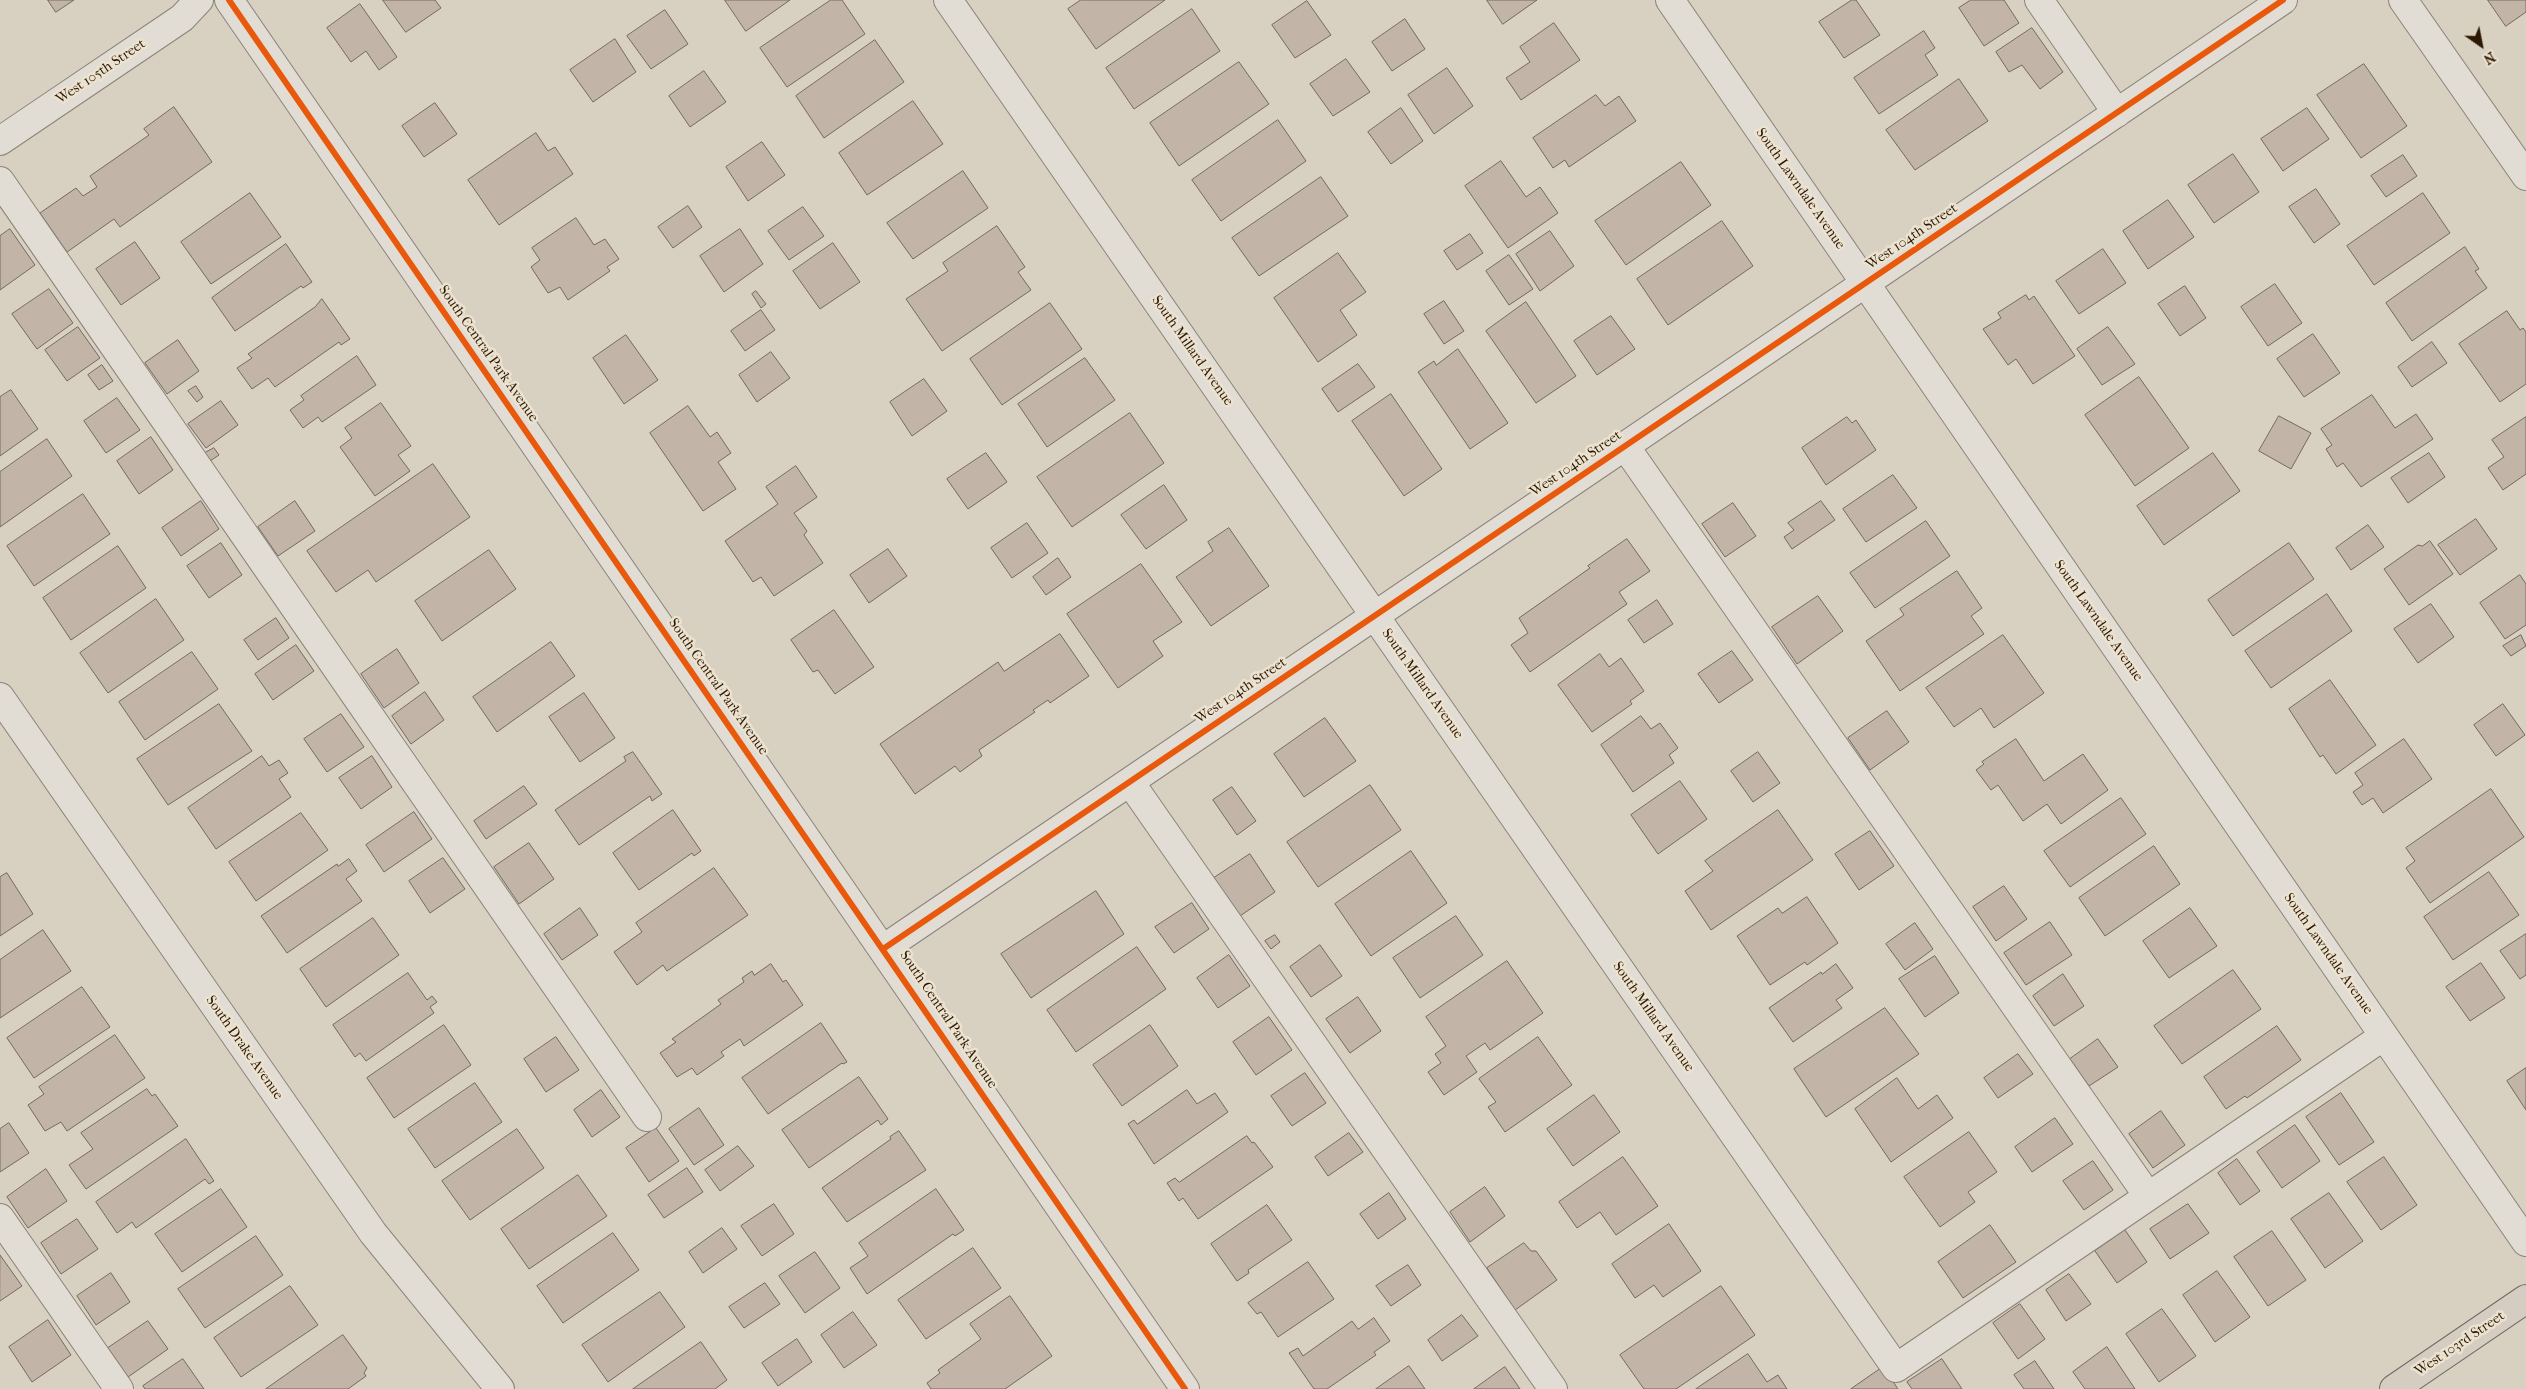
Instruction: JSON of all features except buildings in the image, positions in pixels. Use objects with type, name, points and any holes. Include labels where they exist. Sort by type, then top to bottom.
[{"type":"main road","name":"West 103rd Street","points":[[2394,1389],[2526,1300]]},
{"type":"street","name":"West 105th Street","points":[[0,140],[182,18],[199,0]]},
{"type":"street","name":"South Central Park Avenue","points":[[229,0],[884,949],[1185,1389]]},
{"type":"street","name":"South Millard Avenue","points":[[948,0],[1896,1368],[2148,1196]]},
{"type":"street","name":"South Lawndale Avenue","points":[[1670,0],[2526,1242]]},
{"type":"street","points":[[2039,0],[2118,113]]},
{"type":"street","name":"West 104th Street","points":[[884,949],[2283,0]]},
{"type":"street","points":[[2403,0],[2526,176]]},
{"type":"street","points":[[0,181],[647,1117]]},
{"type":"street","points":[[1625,446],[2148,1196],[2384,1036]]},
{"type":"street","name":"South Drake Avenue","points":[[0,697],[373,1233],[500,1389]]},
{"type":"street","points":[[1130,782],[1553,1389]]},
{"type":"street","points":[[0,1218],[119,1389]]},
{"type":"cycle path","points":[[229,0],[1185,1389]]},
{"type":"cycle path","points":[[883,949],[2283,0]]}]
